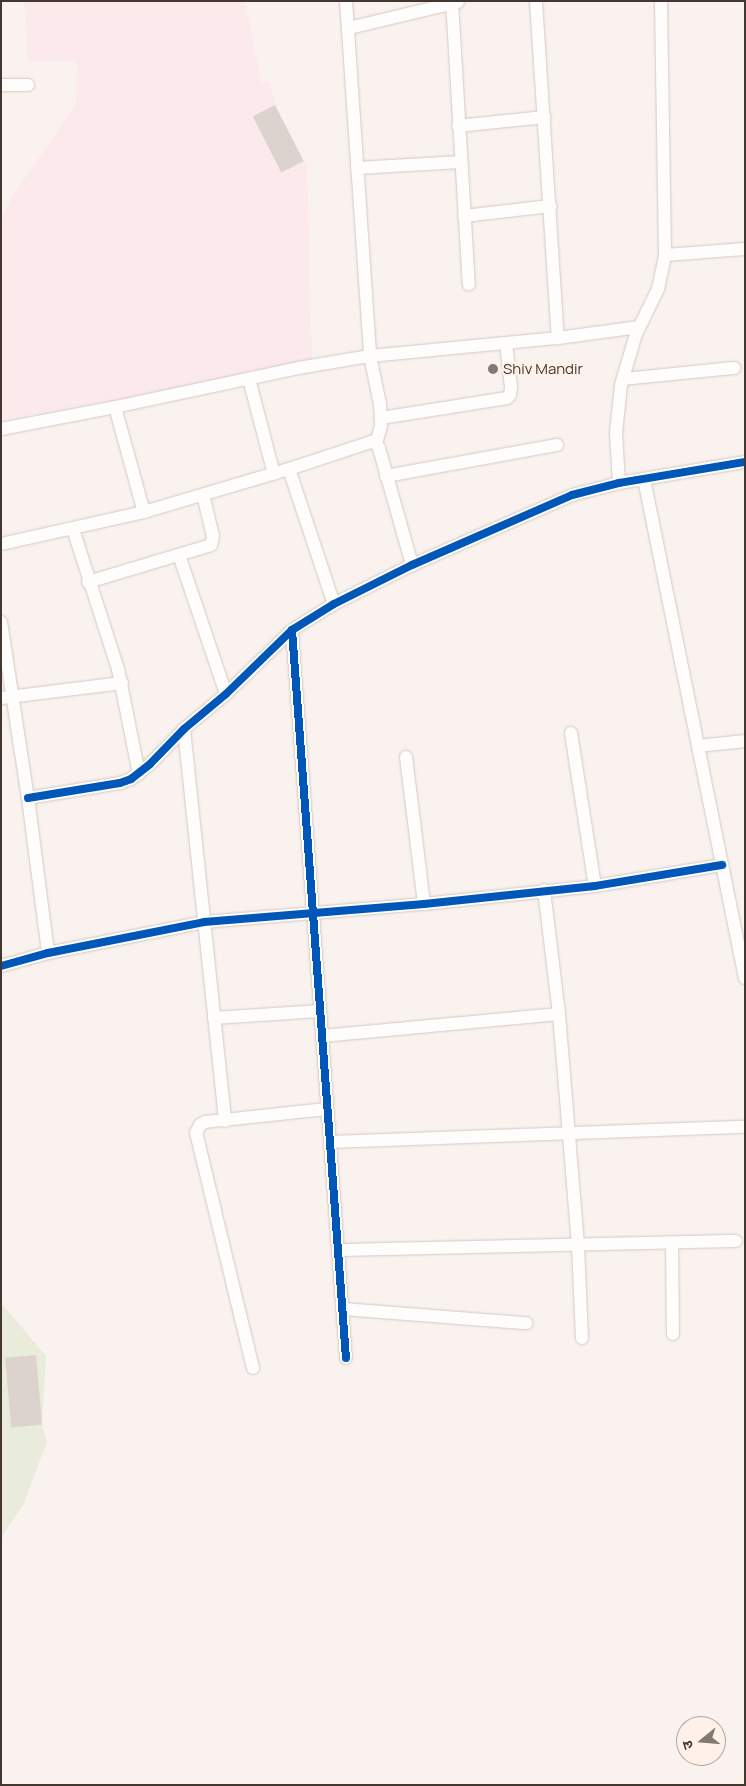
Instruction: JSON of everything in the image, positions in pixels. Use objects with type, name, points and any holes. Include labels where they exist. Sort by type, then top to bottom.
[{"type":"street","points":[[346,1],[370,356],[379,394],[381,418],[380,431],[376,443],[412,565]]},
{"type":"street","points":[[536,1],[558,338]]},
{"type":"street","points":[[619,483],[616,433],[623,379],[639,327],[658,289],[665,255],[661,1]]},
{"type":"street","points":[[349,28],[455,2],[458,126],[469,284]]},
{"type":"street","points":[[1,85],[28,85]]},
{"type":"street","points":[[458,126],[545,117]]},
{"type":"street","points":[[357,168],[461,162]]},
{"type":"street","points":[[464,216],[550,206]]},
{"type":"street","points":[[665,255],[745,249]]},
{"type":"street","points":[[1,429],[298,368],[370,356],[558,338],[639,327]]},
{"type":"street","points":[[381,418],[507,398],[510,395],[511,387],[506,343]]},
{"type":"street","points":[[623,379],[734,368]]},
{"type":"street","points":[[249,379],[274,474]]},
{"type":"street","points":[[115,407],[144,512]]},
{"type":"street","points":[[1,544],[72,530],[144,512],[274,474],[371,442],[376,443]]},
{"type":"street","points":[[386,476],[557,445]]},
{"type":"street","points":[[28,798],[120,783],[139,774],[184,729],[226,694],[292,630],[334,604],[412,565],[572,495],[619,483],[745,462]]},
{"type":"street","points":[[289,469],[334,604]]},
{"type":"street","points":[[644,479],[745,977]]},
{"type":"street","points":[[88,582],[206,548],[213,542],[203,494]]},
{"type":"street","points":[[72,530],[122,683],[139,774]]},
{"type":"street","points":[[179,555],[226,694]]},
{"type":"street","points":[[1,622],[7,698],[28,798],[48,952]]},
{"type":"street","points":[[292,630],[346,1358]]},
{"type":"street","points":[[7,698],[122,683]]},
{"type":"street","points":[[184,729],[225,1120]]},
{"type":"street","points":[[571,733],[594,886]]},
{"type":"street","points":[[698,746],[745,741]]},
{"type":"street","points":[[406,757],[424,904]]},
{"type":"street","points":[[1,966],[48,952],[204,922],[424,904],[594,886],[722,865]]},
{"type":"street","points":[[544,890],[559,1014],[578,1246],[582,1338]]},
{"type":"street","points":[[214,1018],[320,1011]]},
{"type":"street","points":[[322,1036],[559,1014]]},
{"type":"street","points":[[253,1368],[196,1140],[196,1133],[200,1125],[206,1122],[328,1109]]},
{"type":"street","points":[[330,1142],[745,1127]]},
{"type":"street","points":[[338,1250],[736,1241]]},
{"type":"street","points":[[672,1243],[672,1334]]},
{"type":"street","points":[[342,1309],[526,1323]]},
{"type":"shaded area","points":[[24,1],[245,1],[261,82],[270,82],[275,105],[307,166],[312,362],[260,375],[1,420],[1,220],[12,197],[76,104],[77,61],[28,62]]},
{"type":"green space","points":[[1,1303],[46,1356],[42,1425],[47,1442],[23,1505],[1,1538]]},
{"type":"building","points":[[275,105],[304,161],[281,172],[253,116]]},
{"type":"building","points":[[36,1355],[42,1425],[11,1427],[5,1358]]},
{"type":"cycle path","points":[[28,798],[120,783],[131,779],[150,764],[184,729],[226,694],[292,630],[334,604],[412,565],[572,495],[619,483],[745,462]]},
{"type":"cycle path","points":[[292,630],[346,1358]]},
{"type":"cycle path","points":[[1,966],[48,953],[204,922],[424,904],[595,886],[722,865]]},
{"type":"place","name":"Shiv Mandir","points":[[493,369]]}]
